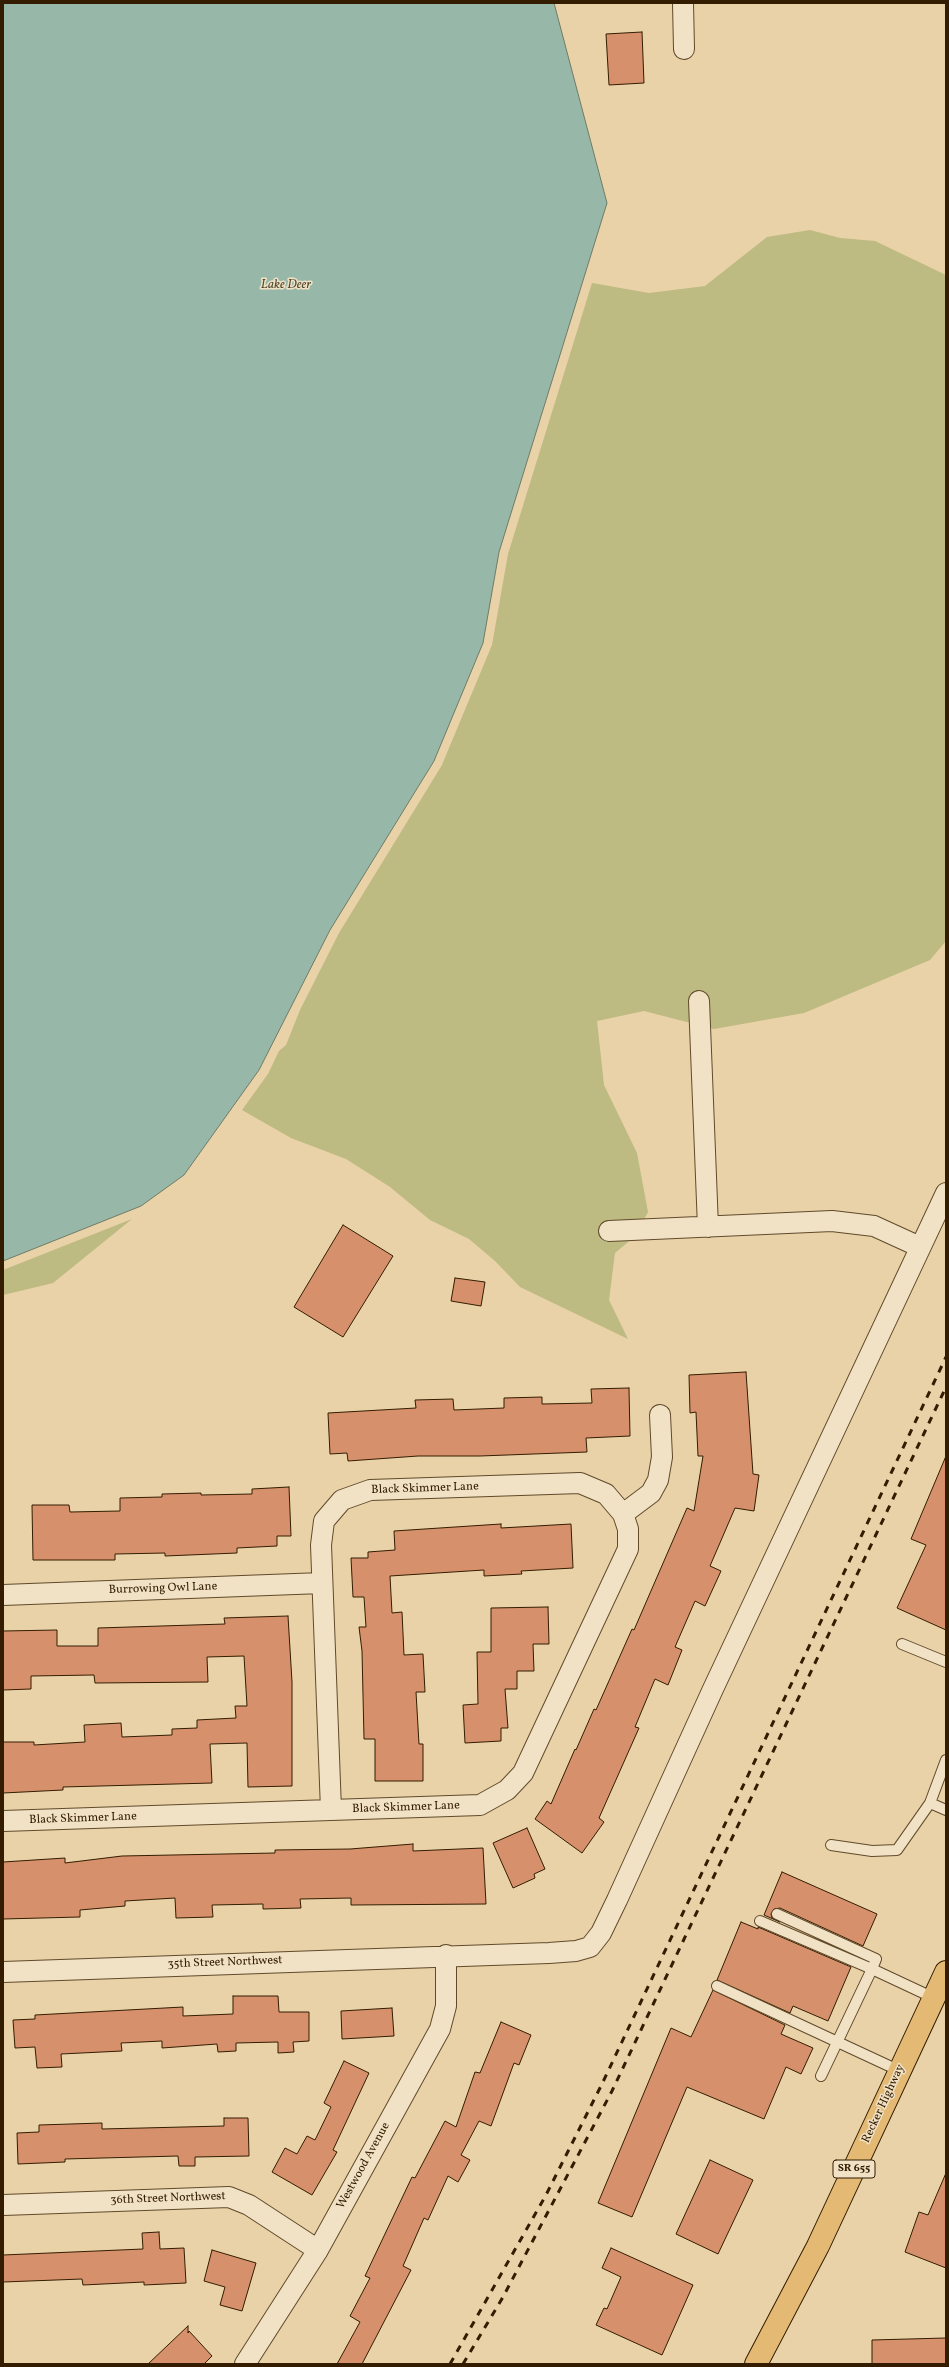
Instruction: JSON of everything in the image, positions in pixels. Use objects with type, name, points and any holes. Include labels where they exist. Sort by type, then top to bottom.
[{"type":"main road","name":"Recker Highway","points":[[756,2364],[818,2246],[946,1972]]},
{"type":"street","points":[[682,3],[684,49]]},
{"type":"street","points":[[699,1001],[708,1227]]},
{"type":"street","name":"35th Street Northwest","points":[[3,1972],[576,1951],[590,1947],[601,1932],[946,1193]]},
{"type":"street","points":[[609,1231],[832,1221],[874,1226],[920,1247]]},
{"type":"street","points":[[623,1514],[651,1493],[658,1480],[662,1457],[660,1415]]},
{"type":"street","name":"Black Skimmer Lane","points":[[3,1821],[331,1810],[480,1805],[507,1790],[523,1773],[628,1549],[628,1529],[623,1514],[606,1494],[580,1483],[370,1490],[342,1500],[324,1521],[320,1545],[331,1810]]},
{"type":"street","name":"Burrowing Owl Lane","points":[[3,1595],[322,1582]]},
{"type":"street","name":"Westwood Avenue","points":[[246,2364],[318,2250],[440,2029],[446,2006],[446,1955]]},
{"type":"street","name":"36th Street Northwest","points":[[3,2205],[229,2197],[249,2205],[318,2250]]},
{"type":"lane","points":[[902,1644],[946,1662]]},
{"type":"lane","points":[[831,1845],[872,1851],[897,1850],[930,1803],[946,1760]]},
{"type":"lane","points":[[930,1803],[946,1810]]},
{"type":"lane","points":[[777,1914],[876,1958],[821,2076]]},
{"type":"lane","points":[[760,1921],[872,1969],[934,1998]]},
{"type":"lane","points":[[717,1986],[900,2071]]},
{"type":"shaded area","points":[[810,230],[840,238],[875,241],[946,275],[946,941],[930,960],[804,1013],[714,1029],[644,1011],[597,1021],[604,1085],[637,1153],[648,1212],[634,1237],[615,1253],[609,1300],[628,1339],[520,1287],[495,1261],[469,1239],[430,1220],[390,1187],[346,1159],[291,1138],[242,1110],[268,1074],[279,1051],[286,1045],[300,1010],[339,933],[442,765],[492,645],[508,554],[592,283],[649,293],[705,286],[767,237]]},
{"type":"shaded area","points":[[132,1219],[53,1283],[3,1295],[3,1270]]},
{"type":"water","name":"Lake Deer","points":[[3,3],[554,3],[607,203],[499,552],[483,643],[434,761],[330,930],[259,1070],[184,1175],[141,1206],[3,1261]]},
{"type":"building","points":[[642,32],[644,83],[609,85],[606,34]]},
{"type":"building","points":[[343,1225],[393,1256],[343,1337],[294,1307]]},
{"type":"building","points":[[455,1278],[485,1282],[481,1306],[451,1301]]},
{"type":"building","points":[[746,1372],[753,1474],[759,1475],[754,1511],[735,1508],[710,1566],[721,1571],[705,1606],[695,1601],[675,1647],[682,1650],[668,1685],[655,1679],[635,1727],[639,1728],[599,1818],[604,1822],[582,1853],[535,1819],[547,1801],[551,1804],[594,1709],[596,1710],[632,1629],[634,1630],[687,1508],[694,1511],[703,1456],[698,1456],[696,1412],[690,1413],[689,1375]]},
{"type":"building","points":[[629,1388],[630,1436],[586,1438],[587,1452],[480,1456],[418,1456],[348,1461],[347,1453],[330,1454],[328,1413],[416,1408],[415,1400],[453,1399],[454,1410],[504,1408],[504,1398],[542,1397],[542,1404],[592,1403],[591,1389]]},
{"type":"building","points":[[946,1456],[946,1630],[897,1608],[926,1545],[911,1539]]},
{"type":"building","points":[[289,1487],[291,1536],[277,1536],[277,1546],[237,1548],[237,1553],[165,1556],[165,1553],[115,1554],[115,1560],[33,1560],[32,1505],[69,1505],[70,1512],[120,1511],[120,1498],[162,1497],[162,1494],[252,1494],[252,1489]]},
{"type":"building","points":[[501,1524],[501,1528],[571,1524],[573,1568],[521,1571],[522,1574],[484,1576],[484,1570],[390,1576],[392,1613],[402,1612],[404,1655],[423,1654],[425,1692],[416,1692],[419,1744],[423,1744],[423,1781],[375,1781],[375,1739],[364,1739],[362,1651],[359,1627],[366,1627],[364,1597],[353,1597],[351,1558],[368,1558],[368,1552],[395,1550],[394,1531]]},
{"type":"building","points":[[548,1607],[549,1644],[533,1644],[534,1671],[517,1671],[517,1689],[505,1689],[508,1728],[501,1728],[501,1741],[465,1743],[463,1705],[478,1704],[477,1652],[491,1652],[491,1608]]},
{"type":"building","points":[[288,1616],[292,1682],[292,1786],[248,1787],[247,1743],[210,1744],[212,1783],[63,1787],[63,1790],[3,1793],[3,1742],[34,1742],[34,1745],[85,1742],[84,1725],[121,1723],[122,1737],[172,1735],[172,1729],[197,1728],[197,1720],[236,1718],[235,1706],[247,1706],[244,1656],[207,1657],[208,1682],[95,1683],[94,1675],[31,1676],[31,1689],[3,1690],[3,1631],[57,1630],[57,1646],[98,1646],[98,1628],[225,1624],[224,1618]]},
{"type":"building","points":[[527,1828],[545,1869],[534,1874],[535,1878],[513,1888],[493,1843]]},
{"type":"building","points":[[413,1844],[413,1851],[483,1848],[486,1904],[351,1905],[351,1898],[300,1899],[301,1908],[263,1909],[263,1904],[212,1905],[213,1917],[176,1918],[175,1898],[125,1901],[125,1906],[80,1910],[80,1917],[3,1919],[3,1862],[65,1858],[65,1863],[122,1856],[275,1853],[275,1850],[350,1849]]},
{"type":"building","points":[[782,1872],[877,1914],[863,1946],[780,1908],[774,1909],[771,1914],[772,1918],[780,1922],[764,1915]]},
{"type":"building","points":[[741,1922],[758,1929],[758,1927],[851,1967],[828,2021],[793,2006],[790,2013],[717,1980]]},
{"type":"building","points":[[713,1990],[785,2025],[781,2034],[813,2048],[801,2074],[786,2067],[764,2119],[687,2087],[632,2217],[598,2203],[671,2028],[691,2037]]},
{"type":"building","points":[[233,1996],[278,1996],[279,2012],[309,2012],[309,2041],[293,2042],[294,2052],[278,2053],[278,2042],[236,2043],[236,2051],[218,2052],[217,2044],[162,2048],[162,2041],[121,2043],[122,2051],[61,2054],[62,2067],[37,2068],[35,2047],[15,2048],[13,2020],[35,2019],[35,2015],[183,2007],[183,2016],[233,2014]]},
{"type":"building","points":[[392,2008],[394,2036],[342,2039],[341,2011]]},
{"type":"building","points":[[501,2022],[531,2035],[519,2065],[514,2063],[491,2126],[479,2121],[461,2155],[470,2160],[458,2182],[448,2176],[428,2220],[424,2218],[403,2266],[411,2270],[362,2364],[337,2364],[360,2322],[350,2316],[370,2278],[365,2276],[412,2177],[415,2178],[445,2121],[456,2127],[475,2072],[480,2073]]},
{"type":"building","points":[[344,2061],[369,2073],[333,2150],[337,2152],[312,2195],[272,2172],[285,2148],[297,2154],[307,2136],[315,2140],[331,2107],[324,2103]]},
{"type":"building","points":[[224,2118],[248,2118],[249,2156],[195,2157],[195,2166],[179,2166],[178,2156],[65,2159],[65,2162],[18,2164],[17,2133],[39,2132],[39,2125],[102,2123],[102,2129],[224,2126]]},
{"type":"building","points":[[710,2160],[753,2180],[718,2254],[676,2234]]},
{"type":"building","points":[[946,2173],[946,2268],[905,2252],[919,2212],[928,2215]]},
{"type":"building","points":[[159,2232],[160,2249],[184,2248],[186,2283],[144,2285],[144,2282],[83,2285],[82,2279],[3,2282],[3,2255],[143,2249],[142,2233]]},
{"type":"building","points":[[611,2248],[693,2285],[662,2355],[596,2325],[604,2308],[607,2309],[621,2277],[602,2268]]},
{"type":"building","points":[[212,2250],[256,2263],[242,2311],[220,2305],[225,2287],[204,2281]]},
{"type":"building","points":[[188,2326],[188,2333],[189,2331],[212,2356],[204,2364],[148,2364]]},
{"type":"building","points":[[946,2338],[946,2364],[872,2364],[872,2340]]},
{"type":"railway","points":[[450,2364],[546,2195],[602,2084],[946,1357]]},
{"type":"railway","points":[[463,2364],[503,2297],[612,2091],[946,1387]]}]
